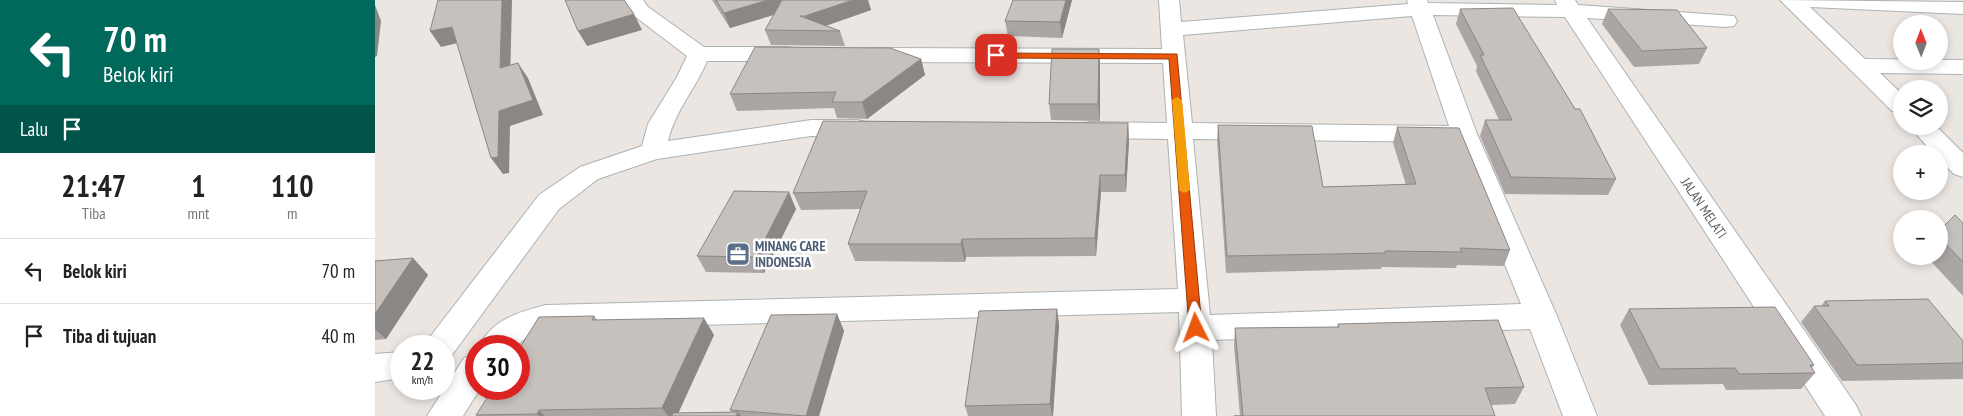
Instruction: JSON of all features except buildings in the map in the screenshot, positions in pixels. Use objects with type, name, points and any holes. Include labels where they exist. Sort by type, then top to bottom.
[{"type":"street","points":[[633,0],[641,11],[699,54],[808,54]]},
{"type":"street","points":[[1169,0],[1195,314],[1199,416]]},
{"type":"street","points":[[1790,0],[1963,8]]},
{"type":"street","points":[[1790,0],[1893,99]]},
{"type":"street","points":[[1172,29],[1419,4],[1568,6],[1726,21]]},
{"type":"street","points":[[1419,4],[1464,134],[1541,316],[1580,416]]},
{"type":"street","name":"JALAN MELATI","points":[[1568,6],[1844,416]]},
{"type":"street","points":[[653,151],[660,124],[689,77],[699,54]]},
{"type":"street","points":[[847,54],[1174,56]]},
{"type":"street","points":[[1858,66],[1963,67]]},
{"type":"street","points":[[449,335],[549,202],[589,173],[653,151],[811,128],[878,128]]},
{"type":"street","points":[[1071,130],[1464,134]]},
{"type":"street","points":[[1930,135],[1963,168]]},
{"type":"street","points":[[508,335],[519,325],[546,317],[1195,314],[1541,316]]},
{"type":"street","points":[[375,368],[390,366]]},
{"type":"street","points":[[444,416],[465,384]]},
{"type":"slow traffic","points":[[1177,100],[1184,190]]},
{"type":"place","name":"MINANG CARE INDONESIA","points":[[738,254]]},
{"type":"route","points":[[996,55],[1174,56],[1196,328]]}]
